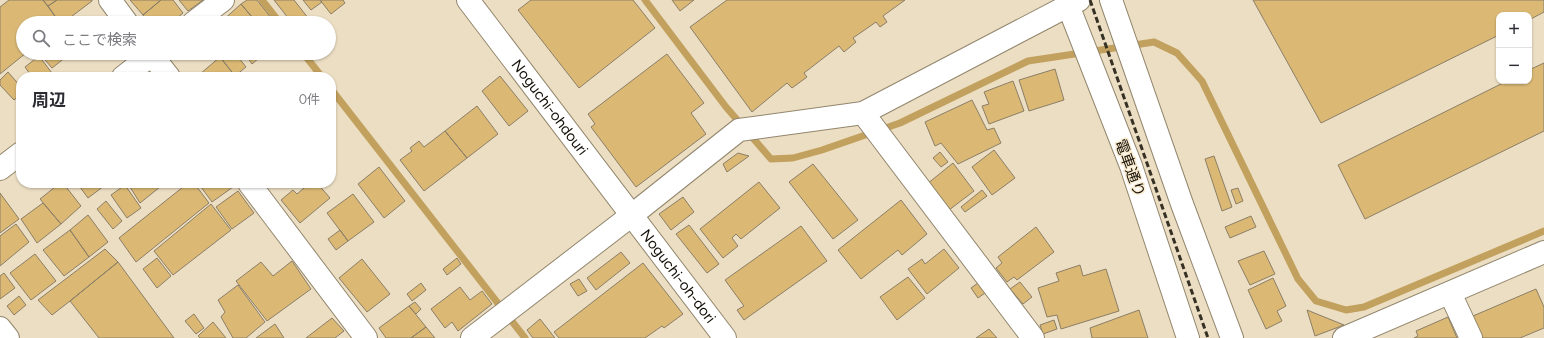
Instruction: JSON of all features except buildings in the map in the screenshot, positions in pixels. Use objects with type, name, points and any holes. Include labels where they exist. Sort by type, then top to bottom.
[{"type":"street","points":[[110,0],[122,16]]},
{"type":"street","points":[[202,16],[223,0]]},
{"type":"street","name":"Noguchi-ohdouri","points":[[468,0],[632,215]]},
{"type":"street","points":[[1111,0],[1182,204],[1232,338]]},
{"type":"street","points":[[472,338],[632,215],[739,130],[863,113],[1071,2]]},
{"type":"street","name":"電車通り","points":[[1071,2],[1131,166],[1188,338]]},
{"type":"street","points":[[129,72],[144,60]]},
{"type":"street","points":[[156,60],[165,72]]},
{"type":"street","points":[[863,113],[1033,338]]},
{"type":"street","points":[[0,169],[16,157]]},
{"type":"street","points":[[253,188],[366,338]]},
{"type":"street","name":"Noguchi-oh-dori","points":[[632,215],[725,338]]},
{"type":"street","points":[[1344,338],[1450,294],[1544,252]]},
{"type":"street","points":[[1450,294],[1471,338]]},
{"type":"street","points":[[0,328],[8,338]]},
{"type":"waterway","points":[[262,0],[275,16]]},
{"type":"waterway","points":[[645,0],[726,107],[771,159],[793,158],[822,150],[900,123],[1028,61],[1154,42],[1177,53],[1202,81],[1298,279],[1316,301],[1346,310],[1364,307],[1544,231]]},
{"type":"waterway","points":[[309,60],[318,72]]},
{"type":"waterway","points":[[336,95],[525,338]]},
{"type":"railway","points":[[1090,0],[1208,338]]}]
